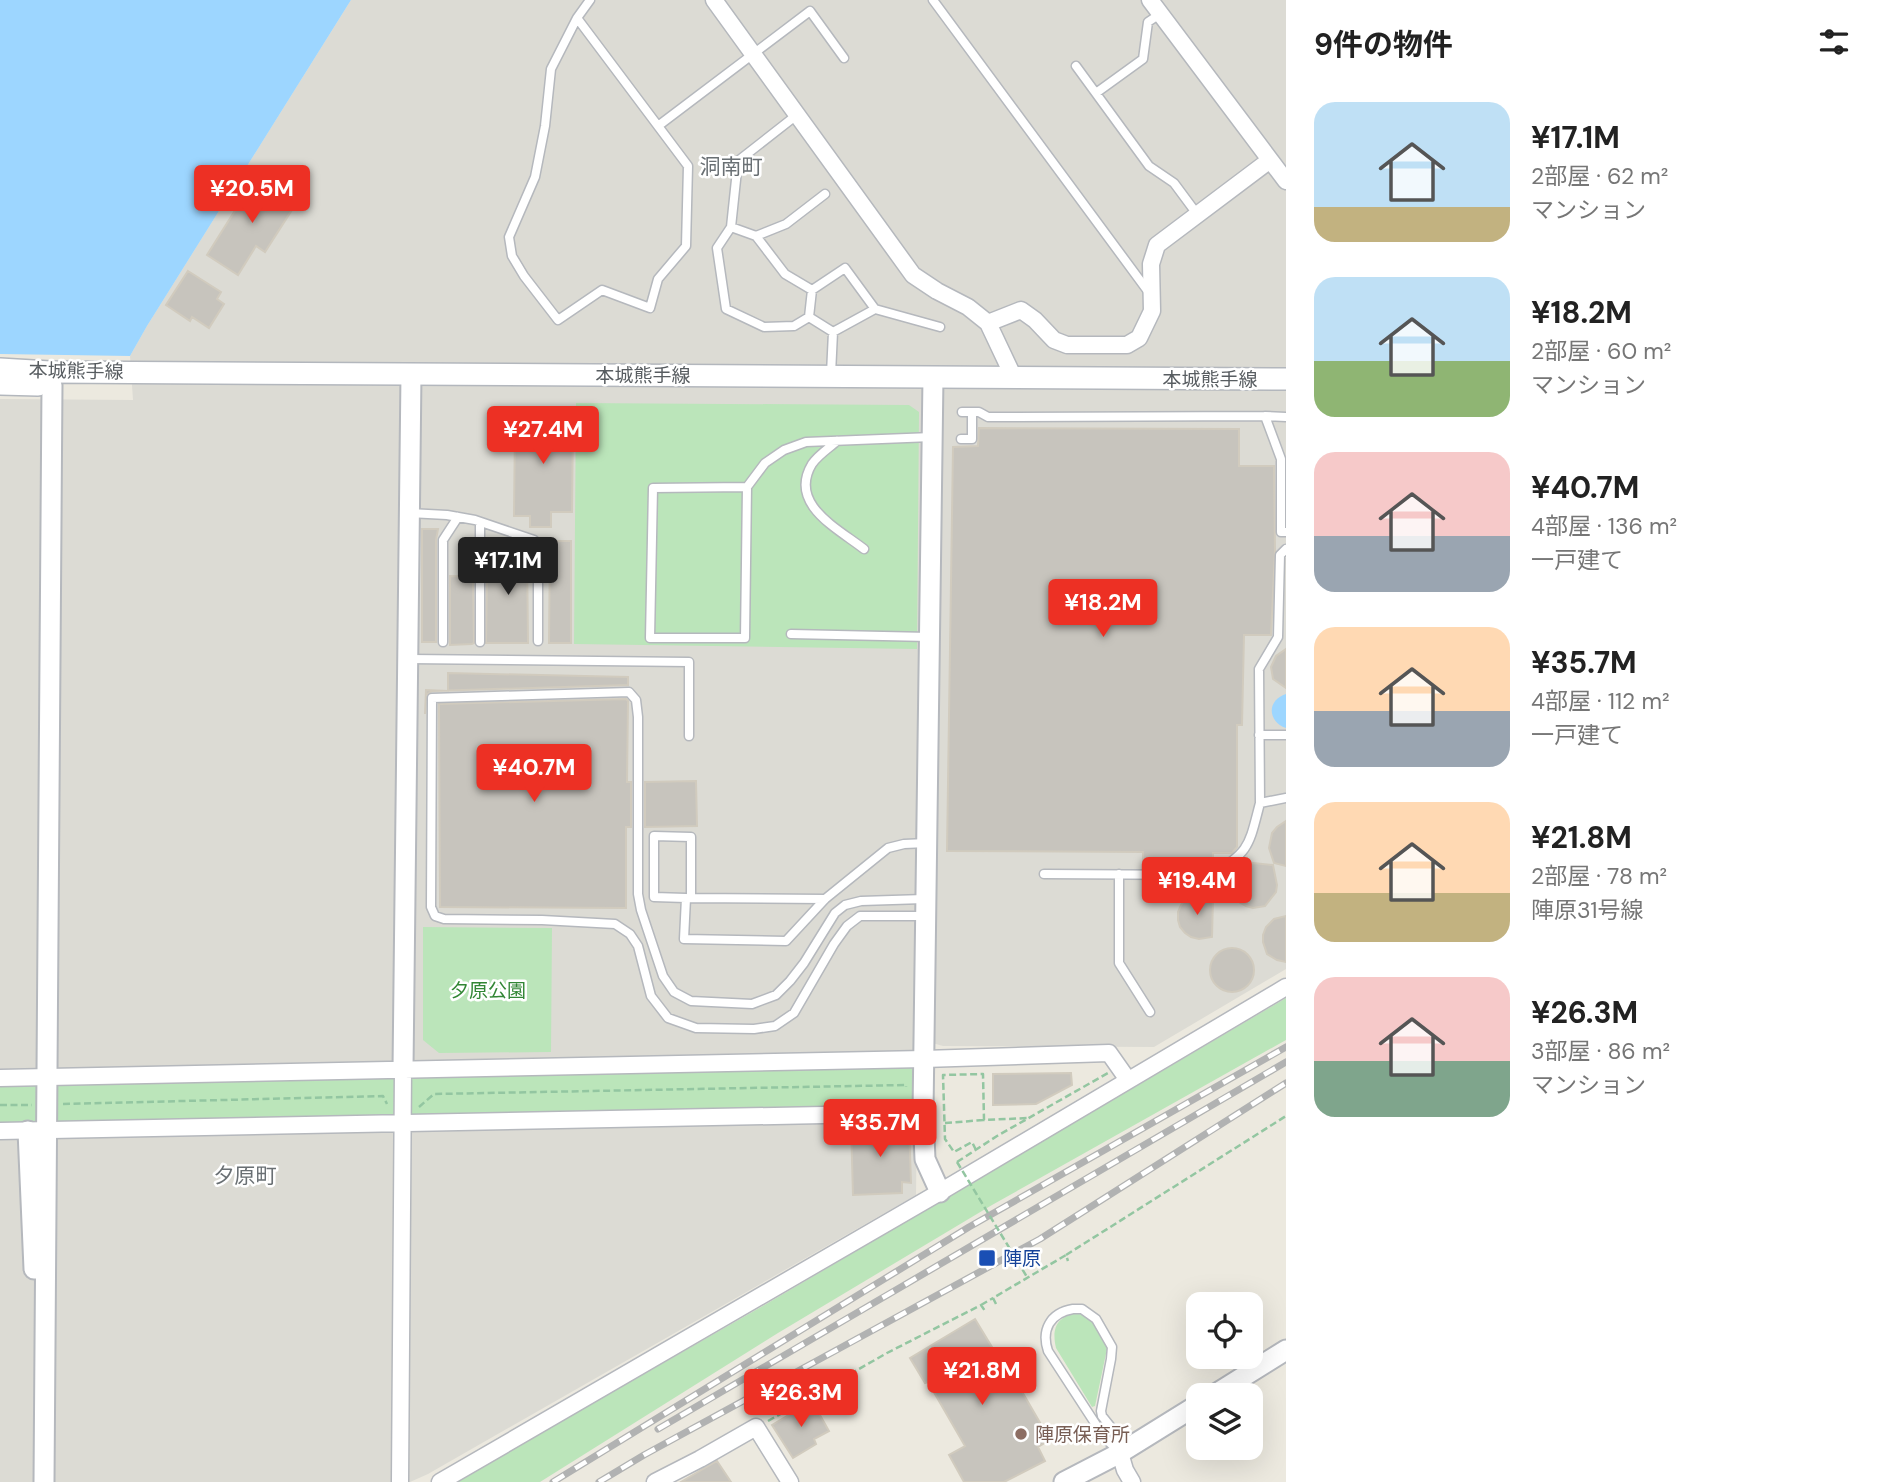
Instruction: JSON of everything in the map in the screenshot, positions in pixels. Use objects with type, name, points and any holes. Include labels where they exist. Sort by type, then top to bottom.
[{"type":"main road","name":"本城熊手線","points":[[0,369],[411,379],[933,383],[1286,391]]},
{"type":"main road","name":"本城熊手線","points":[[0,384],[52,386],[411,379],[831,377],[933,383],[1014,378],[1286,379]]},
{"type":"street","points":[[714,0],[913,275],[968,307],[988,323],[1014,378]]},
{"type":"street","points":[[1150,0],[1286,181]]},
{"type":"street","points":[[988,323],[1021,310],[1054,340],[1067,345],[1127,345],[1139,338],[1152,312],[1151,264],[1157,246],[1270,160]]},
{"type":"street","points":[[400,1482],[411,379]]},
{"type":"street","points":[[933,383],[923,1106],[925,1159],[940,1192]]},
{"type":"street","points":[[44,1482],[38,1130],[47,1105],[52,386]]},
{"type":"street","points":[[440,1482],[940,1192],[1123,1073],[1286,987]]},
{"type":"street","points":[[0,1078],[1109,1053],[1123,1073]]},
{"type":"street","points":[[0,1131],[403,1115],[923,1106]]},
{"type":"street","points":[[1233,1383],[1286,1350]]},
{"type":"street","points":[[1064,1482],[1120,1453],[1186,1412]]},
{"type":"street","points":[[655,1482],[755,1427],[790,1482]]},
{"type":"street","points":[[1120,1453],[1132,1482]]},
{"type":"lane","points":[[577,18],[688,166],[686,246],[658,279],[650,308],[602,290],[558,320],[512,257],[509,237],[535,177],[545,126],[551,69],[577,18],[590,0]]},
{"type":"lane","points":[[933,0],[1152,297]]},
{"type":"lane","points":[[658,126],[810,11],[844,58]]},
{"type":"lane","points":[[1096,93],[1143,59],[1148,22],[1160,14]]},
{"type":"lane","points":[[1076,66],[1149,166],[1174,183],[1197,214]]},
{"type":"lane","points":[[798,114],[738,161],[731,227],[717,248],[726,309],[764,327],[794,326],[809,317]]},
{"type":"lane","points":[[756,236],[786,224],[825,194]]},
{"type":"lane","points":[[731,227],[756,236],[785,274],[812,290]]},
{"type":"lane","points":[[809,317],[812,290],[845,268],[875,309],[940,327]]},
{"type":"lane","points":[[833,332],[875,309]]},
{"type":"lane","points":[[809,317],[833,332]]},
{"type":"lane","points":[[831,377],[833,332]]},
{"type":"lane","points":[[961,412],[979,412],[988,417],[1286,417]]},
{"type":"lane","points":[[961,439],[972,439],[972,412]]},
{"type":"lane","points":[[1265,416],[1281,459],[1281,532],[1286,532]]},
{"type":"lane","points":[[747,487],[653,488],[650,638],[746,638],[747,487],[765,463],[784,450],[806,442],[932,437]]},
{"type":"lane","points":[[837,441],[813,462],[805,492],[809,503],[818,513],[863,549]]},
{"type":"lane","points":[[410,513],[458,517],[534,540],[538,545],[538,641]]},
{"type":"lane","points":[[443,642],[443,540],[458,517]]},
{"type":"lane","points":[[480,522],[480,642]]},
{"type":"lane","points":[[1044,874],[1210,875],[1242,854],[1250,839],[1260,803],[1259,669],[1279,637],[1280,555],[1286,549]]},
{"type":"lane","points":[[791,634],[929,637]]},
{"type":"lane","points":[[408,659],[689,662],[689,736]]},
{"type":"lane","points":[[629,692],[636,699],[638,894],[663,976],[674,992],[691,1001],[752,1003],[776,995],[804,963],[835,913],[845,905],[862,901],[926,908],[860,916],[847,926],[794,1013],[775,1026],[754,1029],[696,1028],[668,1018],[651,996],[638,946],[630,934],[615,924],[444,919],[435,916],[431,907],[432,698],[629,692]]},
{"type":"lane","points":[[1259,735],[1286,735]]},
{"type":"lane","points":[[1260,803],[1286,798]]},
{"type":"lane","points":[[825,899],[688,898],[654,897],[654,836],[691,837],[688,898],[684,939],[786,941],[825,899],[888,848],[927,843]]},
{"type":"lane","points":[[1119,874],[1119,963],[1150,1012]]},
{"type":"lane","points":[[1082,1309],[1090,1313],[1112,1347],[1101,1411],[1114,1431],[1120,1453],[1104,1437],[1048,1351],[1045,1342],[1046,1327],[1065,1310],[1082,1309]]},
{"type":"path","points":[[1027,1277],[957,1162],[1029,1118],[1123,1073]]},
{"type":"path","points":[[976,1150],[972,1142],[954,1152],[945,1139],[943,1076],[983,1074],[984,1120]]},
{"type":"path","points":[[0,1105],[383,1096],[390,1108],[403,1115],[419,1107],[434,1094],[906,1085],[907,1099],[923,1106],[944,1098]]},
{"type":"path","points":[[755,1427],[887,1353],[993,1298],[1286,1116]]},
{"type":"path","points":[[945,1123],[1029,1118]]},
{"type":"path","points":[[1066,1255],[1069,1261]]},
{"type":"path","points":[[993,1298],[996,1304]]},
{"type":"path","points":[[981,1305],[985,1311]]},
{"type":"shaded area","points":[[351,0],[1286,0],[1286,969],[1154,1047],[943,1046],[918,1039],[916,1195],[410,1482],[0,1482],[0,399],[133,400],[130,356]]},
{"type":"green space","points":[[576,403],[909,405],[919,412],[917,649],[574,644]]},
{"type":"green space","name":"夕原公園","points":[[423,927],[552,928],[551,1052],[439,1053],[423,1040]]},
{"type":"green space","points":[[1286,998],[1286,1040],[992,1205],[778,1333],[540,1482],[455,1482],[761,1307]]},
{"type":"green space","points":[[906,1065],[914,1071],[915,1102],[911,1106],[0,1124],[0,1084]]},
{"type":"green space","points":[[1080,1313],[1098,1327],[1107,1349],[1095,1406],[1092,1407],[1056,1348],[1055,1341],[1056,1328],[1061,1319]]},
{"type":"water","points":[[0,0],[351,0],[130,356],[0,354]]},
{"type":"water","points":[[1286,694],[1286,728],[1275,721],[1272,711],[1275,701]]},
{"type":"building","points":[[256,177],[297,202],[265,252],[256,246],[238,275],[207,255]]},
{"type":"building","points":[[188,271],[221,292],[217,299],[224,304],[209,328],[192,317],[190,321],[166,305]]},
{"type":"building","points":[[558,408],[558,418],[573,418],[572,512],[551,512],[551,527],[530,527],[530,516],[514,516],[515,422],[530,421],[530,409]]},
{"type":"building","points":[[979,428],[1239,429],[1239,466],[1274,466],[1275,551],[1271,635],[1244,635],[1242,725],[1237,725],[1237,847],[1232,853],[1213,853],[1213,866],[1143,867],[1143,852],[947,851],[953,447],[978,446]]},
{"type":"building","points":[[422,529],[438,529],[436,642],[422,642]]},
{"type":"building","points":[[550,541],[571,541],[571,643],[549,643]]},
{"type":"building","points":[[491,549],[527,549],[528,643],[486,643],[487,577],[491,577]]},
{"type":"building","points":[[450,576],[473,577],[472,644],[450,645]]},
{"type":"building","points":[[1286,649],[1286,688],[1273,679],[1271,667],[1276,656]]},
{"type":"building","points":[[448,673],[628,677],[628,685],[448,691]]},
{"type":"building","points":[[626,699],[627,782],[631,782],[631,827],[626,827],[626,908],[440,907],[439,704]]},
{"type":"building","points":[[696,781],[697,826],[645,827],[645,782]]},
{"type":"building","points":[[1286,821],[1286,866],[1274,863],[1269,848],[1272,833]]},
{"type":"building","points":[[1243,865],[1273,865],[1277,885],[1276,892],[1265,906],[1253,908],[1239,902],[1234,896],[1232,881]]},
{"type":"building","points":[[1199,894],[1213,898],[1212,937],[1199,939],[1191,937],[1180,927],[1178,912],[1186,899]]},
{"type":"building","points":[[1286,916],[1286,962],[1267,954],[1263,935],[1274,919]]},
{"type":"building","points":[[1232,948],[1241,949],[1248,954],[1253,961],[1253,979],[1248,986],[1241,991],[1232,992],[1223,991],[1216,986],[1211,979],[1210,970],[1211,961],[1216,954],[1223,949]]},
{"type":"building","points":[[1071,1073],[1072,1085],[1036,1104],[993,1105],[993,1074]]},
{"type":"building","points":[[909,1124],[911,1183],[902,1182],[902,1193],[853,1195],[851,1125]]},
{"type":"building","points":[[975,1319],[995,1352],[998,1350],[1050,1440],[1038,1447],[1045,1461],[1004,1482],[964,1482],[949,1455],[965,1446],[928,1382],[925,1383],[910,1358]]},
{"type":"building","points":[[812,1401],[829,1431],[814,1439],[816,1444],[793,1458],[772,1425]]},
{"type":"building","points":[[717,1461],[731,1482],[681,1482],[703,1469]]},
{"type":"railway","points":[[553,1482],[969,1227],[1286,1047]]},
{"type":"railway","points":[[658,1429],[1286,1062]]},
{"type":"railway","points":[[599,1482],[1040,1239],[1286,1083]]},
{"type":"place","name":"陣原","points":[[987,1258]]},
{"type":"place","name":"陣原保育所","points":[[1021,1434]]},
{"type":"district","name":"洞南町","points":[[731,167]]},
{"type":"district","name":"夕原町","points":[[245,1176]]}]
